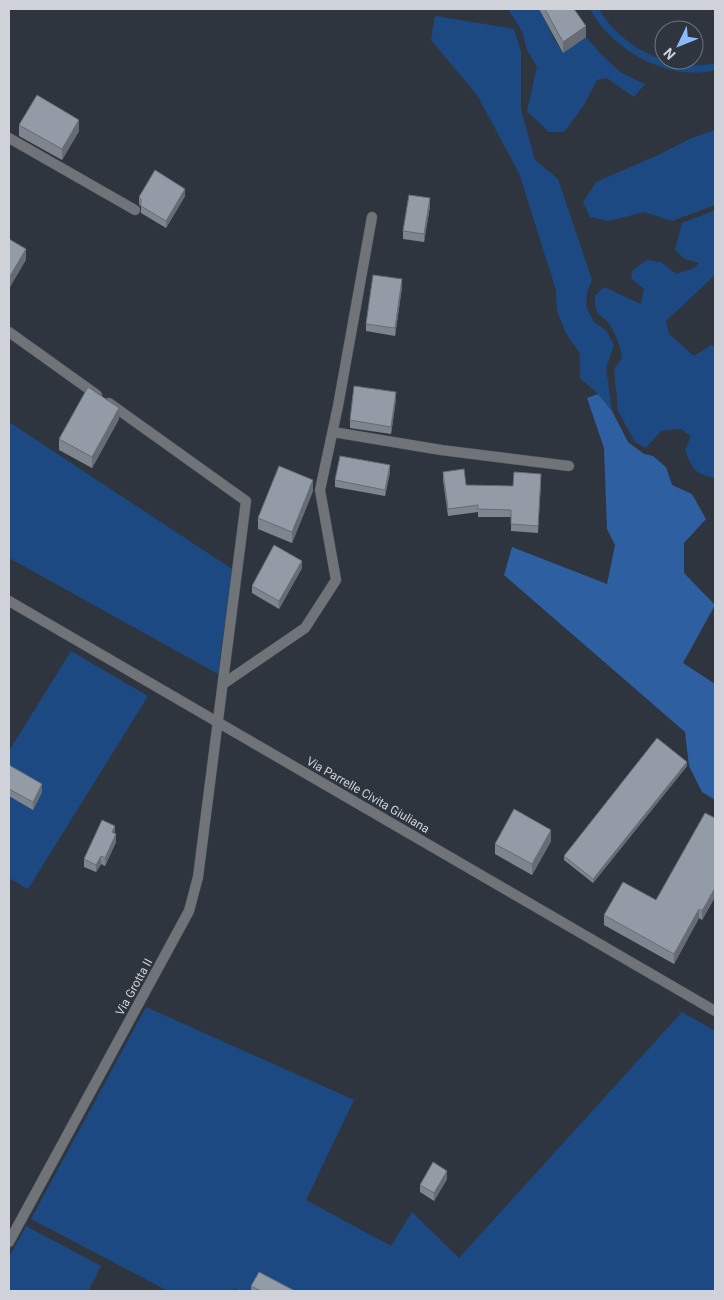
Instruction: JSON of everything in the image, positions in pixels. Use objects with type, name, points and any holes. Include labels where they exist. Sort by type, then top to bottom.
[{"type":"street","points":[[9,138],[135,210]]},
{"type":"street","points":[[223,684],[305,628],[336,580],[320,490],[333,432],[372,216]]},
{"type":"street","name":"Via Grotta II","points":[[9,332],[246,501],[198,877],[190,911],[9,1242]]},
{"type":"street","points":[[333,432],[441,450],[569,466]]},
{"type":"street","name":"Via Parrelle Civita Giuliana","points":[[9,601],[715,1011]]},
{"type":"shaded area","points":[[508,9],[539,9],[563,53],[586,37],[620,72],[645,84],[634,97],[607,78],[597,80],[584,105],[564,132],[549,132],[527,111],[537,67],[527,50],[522,31]]},
{"type":"shaded area","points":[[590,9],[599,9],[608,23],[620,35],[654,56],[654,64],[643,59],[612,38]]},
{"type":"shaded area","points":[[435,16],[514,29],[521,51],[521,110],[535,160],[558,179],[592,280],[587,292],[586,306],[594,322],[606,330],[614,345],[606,368],[612,411],[598,394],[580,378],[580,354],[566,333],[557,311],[556,290],[519,173],[477,95],[431,40]]},
{"type":"shaded area","points":[[715,63],[715,70],[697,73],[674,70],[704,70],[704,64]]},
{"type":"shaded area","points":[[715,130],[715,205],[672,221],[644,212],[609,221],[590,217],[583,202],[596,182],[692,138]]},
{"type":"shaded area","points":[[715,210],[715,275],[666,321],[669,334],[694,356],[711,345],[715,347],[715,478],[703,475],[692,466],[685,450],[691,436],[681,429],[661,431],[646,448],[635,442],[618,411],[614,369],[622,358],[619,345],[608,322],[596,309],[595,296],[604,287],[641,304],[644,289],[631,278],[632,271],[647,260],[661,262],[676,274],[694,268],[699,263],[685,259],[675,250],[682,223]]},
{"type":"shaded area","points":[[598,394],[612,411],[628,442],[644,454],[653,456],[666,467],[672,485],[692,494],[706,519],[684,543],[684,573],[715,605],[683,663],[715,684],[715,800],[702,792],[689,766],[685,732],[504,575],[512,547],[607,584],[615,545],[607,529],[604,448],[587,398]]},
{"type":"shaded area","points":[[9,422],[232,569],[218,674],[9,558]]},
{"type":"shaded area","points":[[71,651],[148,696],[28,889],[9,878],[9,751]]},
{"type":"shaded area","points":[[146,1007],[354,1100],[306,1200],[391,1246],[412,1212],[459,1258],[682,1012],[715,1031],[715,1291],[240,1291],[234,1288],[232,1291],[168,1291],[31,1219]]},
{"type":"shaded area","points":[[26,1226],[101,1266],[88,1291],[9,1291],[9,1257]]},
{"type":"building","points":[[545,9],[574,9],[586,26],[563,42]]},
{"type":"building","points":[[37,95],[79,120],[62,149],[19,125]]},
{"type":"building","points":[[155,170],[185,189],[166,221],[141,206],[141,199],[139,197]]},
{"type":"building","points":[[409,195],[430,198],[424,234],[403,231]]},
{"type":"building","points":[[9,239],[26,249],[9,278]]},
{"type":"building","points":[[373,275],[402,279],[395,328],[366,324]]},
{"type":"building","points":[[354,386],[396,392],[391,427],[350,420]]},
{"type":"building","points":[[88,387],[119,408],[92,457],[59,439]]},
{"type":"building","points":[[340,456],[390,465],[385,490],[335,480]]},
{"type":"building","points":[[279,466],[313,480],[292,532],[258,518]]},
{"type":"building","points":[[464,469],[466,485],[513,486],[514,472],[541,474],[538,526],[511,524],[511,510],[478,509],[478,505],[448,509],[443,472]]},
{"type":"building","points":[[274,545],[302,561],[279,601],[252,586]]},
{"type":"building","points":[[657,738],[687,762],[593,879],[564,856]]},
{"type":"building","points":[[9,765],[42,784],[33,802],[9,789]]},
{"type":"building","points":[[514,809],[551,830],[532,864],[495,844]]},
{"type":"building","points":[[705,813],[715,818],[715,888],[702,911],[699,909],[674,954],[604,915],[623,882],[656,900]]},
{"type":"building","points":[[102,820],[115,826],[112,832],[116,834],[105,858],[101,856],[96,865],[84,859]]},
{"type":"building","points":[[433,1162],[447,1171],[434,1193],[420,1185]]},
{"type":"building","points":[[259,1272],[295,1291],[261,1291],[251,1286]]}]
